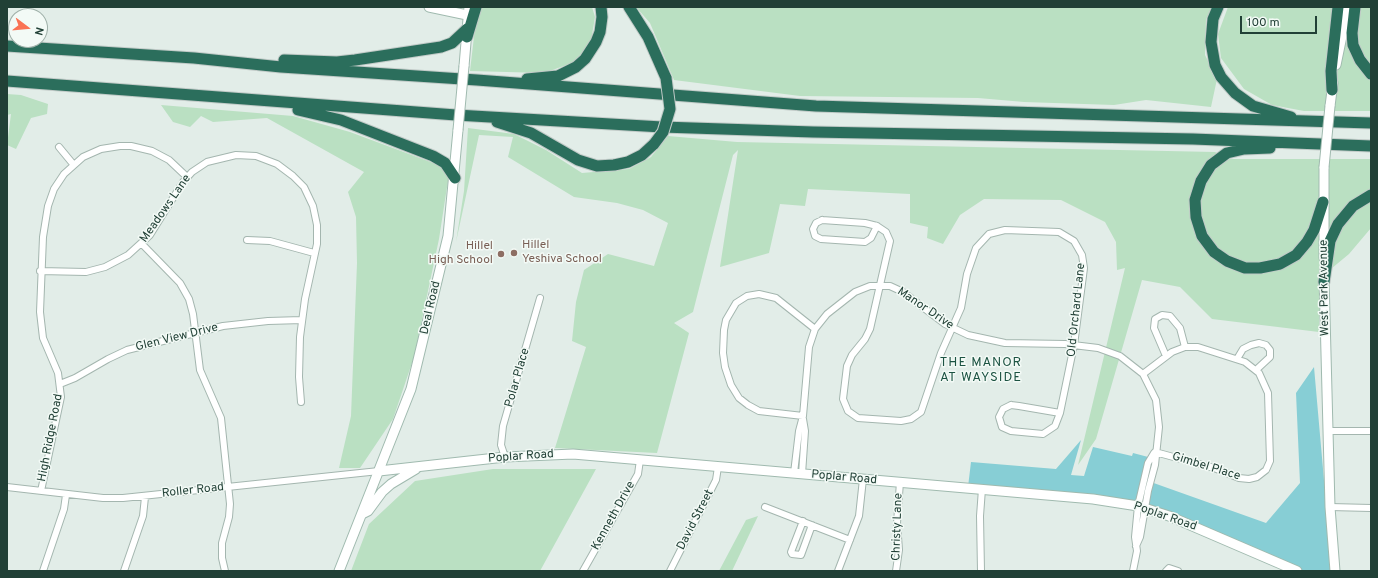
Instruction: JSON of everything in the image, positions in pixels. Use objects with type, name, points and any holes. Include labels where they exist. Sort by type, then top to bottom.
[{"type":"highway","points":[[7,46],[194,58],[332,62],[441,47],[452,43],[466,35],[476,7]]},
{"type":"highway","points":[[477,80],[545,78],[558,76],[572,69],[585,59],[596,42],[601,27],[601,7]]},
{"type":"highway","points":[[475,117],[519,128],[578,160],[597,166],[628,162],[642,155],[654,144],[663,132],[670,109],[669,90],[666,78],[648,36],[629,7]]},
{"type":"highway","points":[[1218,7],[1211,30],[1211,48],[1218,70],[1227,85],[1243,100],[1253,106],[1273,113],[1309,121]]},
{"type":"highway","points":[[1332,90],[1331,65],[1338,7]]},
{"type":"highway","points":[[1355,7],[1352,34],[1353,45],[1360,60],[1371,74]]},
{"type":"highway","points":[[194,58],[281,67],[477,80],[816,106],[1283,122],[1309,121],[1371,123]]},
{"type":"highway","points":[[7,81],[475,117],[740,130],[1193,139],[1371,146]]},
{"type":"highway","points":[[261,101],[326,116],[380,135],[442,160],[455,178]]},
{"type":"highway","points":[[1304,144],[1238,150],[1227,153],[1217,159],[1205,172],[1197,190],[1195,208],[1198,227],[1210,248],[1227,261],[1245,268],[1270,267],[1288,260],[1301,250],[1314,230],[1323,202]]},
{"type":"highway","points":[[1324,282],[1330,241],[1336,228],[1348,210],[1371,195]]},
{"type":"street","points":[[429,7],[468,11]]},
{"type":"street","name":"West Park Avenue","points":[[1335,571],[1330,507],[1323,202],[1324,166],[1332,90],[1348,7]]},
{"type":"street","name":"Deal Road","points":[[339,571],[409,397],[448,236],[455,178],[468,11]]},
{"type":"street","name":"High Ridge Road","points":[[41,491],[60,400],[58,372],[42,332],[40,312],[40,271],[43,237],[51,197],[59,181],[73,164],[83,157],[101,149],[131,146],[160,155],[187,177]]},
{"type":"street","points":[[59,148],[73,164]]},
{"type":"street","name":"Meadows Lane","points":[[40,271],[74,273],[96,270],[121,260],[142,244],[153,232],[177,189],[187,177],[207,162],[236,155],[261,157],[282,167],[304,187],[313,206],[318,233],[302,320],[299,356],[301,402]]},
{"type":"street","points":[[822,220],[877,226],[871,238],[862,242],[821,239],[816,236],[813,229],[816,223],[822,220]]},
{"type":"street","name":"Old Orchard Lane","points":[[877,226],[886,232],[890,241],[870,329],[865,339],[852,354],[847,366],[844,402],[848,411],[854,416],[900,421],[917,416],[924,407],[941,353],[961,308],[967,274],[974,253],[980,241],[999,230],[1053,231],[1064,234],[1074,242],[1084,260],[1074,345],[1060,413],[1053,428],[1049,432],[1038,435],[1008,430],[1002,426],[999,420],[1003,409],[1011,405],[1060,413]]},
{"type":"street","points":[[247,240],[270,241],[314,253]]},
{"type":"street","points":[[142,244],[186,291],[191,302],[200,370],[222,423],[230,510],[222,548],[225,571]]},
{"type":"street","name":"Manor Drive","points":[[798,474],[798,431],[803,416],[809,347],[815,329],[827,314],[855,292],[870,286],[890,286],[903,292],[937,319],[968,334],[990,341],[1074,345],[1098,348],[1114,353],[1128,361],[1143,374],[1152,390],[1158,410],[1159,427],[1155,452],[1148,463],[1142,507],[1135,537],[1136,546],[1133,571]]},
{"type":"street","points":[[803,416],[759,411],[739,398],[731,385],[725,367],[723,353],[724,330],[728,315],[736,303],[746,296],[759,294],[776,298],[815,329]]},
{"type":"street","name":"Polar Place","points":[[505,458],[501,446],[503,426],[540,298]]},
{"type":"street","points":[[1166,356],[1154,328],[1156,319],[1162,315],[1170,316],[1180,328],[1185,347]]},
{"type":"street","name":"Glen View Drive","points":[[60,384],[121,352],[195,333],[254,322],[302,320]]},
{"type":"street","points":[[1237,359],[1243,350],[1250,345],[1259,343],[1266,345],[1270,350],[1270,357],[1256,370]]},
{"type":"street","name":"Gimbel Place","points":[[1143,374],[1166,356],[1185,347],[1203,348],[1237,359],[1256,370],[1266,385],[1269,402],[1270,461],[1266,470],[1261,475],[1252,479],[1239,478],[1214,468],[1155,452]]},
{"type":"street","points":[[1328,430],[1371,431]]},
{"type":"street","points":[[387,451],[397,468]]},
{"type":"street","name":"Poplar Road","points":[[379,470],[417,468],[505,458],[572,454],[1093,499],[1142,507],[1183,522],[1274,563],[1297,571]]},
{"type":"street","name":"Kenneth Drive","points":[[583,571],[638,474],[640,460]]},
{"type":"street","name":"David Street","points":[[670,571],[716,480],[718,467]]},
{"type":"street","points":[[361,515],[368,511],[382,492],[391,484],[417,468]]},
{"type":"street","name":"Roller Road","points":[[7,487],[66,495],[103,498],[145,497],[379,470]]},
{"type":"street","points":[[838,571],[859,516],[863,479]]},
{"type":"street","name":"Christy Lane","points":[[896,571],[899,550],[897,523],[900,482]]},
{"type":"street","points":[[982,489],[980,516],[982,571]]},
{"type":"street","points":[[43,571],[64,509],[66,495]]},
{"type":"street","points":[[124,571],[143,516],[145,497]]},
{"type":"street","points":[[764,507],[850,540]]},
{"type":"street","points":[[1330,507],[1371,508]]},
{"type":"street","points":[[803,521],[791,552],[792,554],[800,555],[812,525]]},
{"type":"street","points":[[1166,571],[1170,568],[1178,571]]},
{"type":"green space","points":[[482,7],[592,7],[595,17],[591,41],[575,62],[544,73],[470,71],[475,28]]},
{"type":"green space","points":[[636,7],[1213,7],[1206,19],[1205,55],[1217,79],[1211,107],[1146,100],[1114,105],[1024,102],[978,98],[800,96],[674,80],[650,23]]},
{"type":"green space","points":[[1228,7],[1334,7],[1349,49],[1367,78],[1371,81],[1371,111],[1304,111],[1272,105],[1244,89],[1221,58],[1218,34]]},
{"type":"green space","points":[[1351,7],[1371,7],[1371,69],[1355,41]]},
{"type":"green space","points":[[7,94],[21,95],[48,104],[47,114],[31,118],[16,149],[7,145],[11,114],[7,115]]},
{"type":"green space","points":[[161,105],[293,116],[350,132],[444,167],[449,174],[439,239],[414,357],[393,419],[360,468],[339,468],[351,416],[357,263],[356,217],[348,192],[364,172],[267,118],[213,122],[201,116],[190,127],[173,122]]},
{"type":"green space","points":[[468,128],[514,134],[546,150],[582,173],[629,169],[651,157],[668,136],[737,142],[1215,152],[1230,159],[1371,159],[1371,228],[1349,254],[1320,278],[1319,332],[1212,319],[1180,287],[1142,280],[1096,439],[1078,465],[1125,268],[1117,270],[1116,242],[1105,222],[1061,200],[984,199],[960,215],[943,244],[927,238],[928,227],[910,223],[910,194],[808,189],[805,206],[780,204],[769,253],[720,267],[738,150],[733,155],[693,312],[674,323],[689,333],[657,453],[555,448],[586,347],[572,341],[576,302],[584,270],[608,254],[654,266],[668,223],[643,210],[617,203],[574,197],[508,157],[513,137],[479,135],[456,242],[464,191]]},
{"type":"green space","points":[[493,469],[596,469],[540,571],[351,571],[369,524],[415,481]]},
{"type":"green space","points":[[758,516],[732,571],[719,571],[746,520]]},
{"type":"water","points":[[1314,367],[1332,571],[1291,571],[1145,510],[968,487],[971,462],[1056,469],[1081,440],[1071,475],[1084,476],[1093,447],[1132,456],[1133,453],[1152,458],[1148,481],[1266,523],[1300,483],[1296,393]]},
{"type":"place","name":"Hillel Yeshiva School","points":[[514,253]]},
{"type":"place","name":"Hillel High School","points":[[501,254]]},
{"type":"district","name":"THE MANOR AT WAYSIDE","points":[[981,370]]}]
